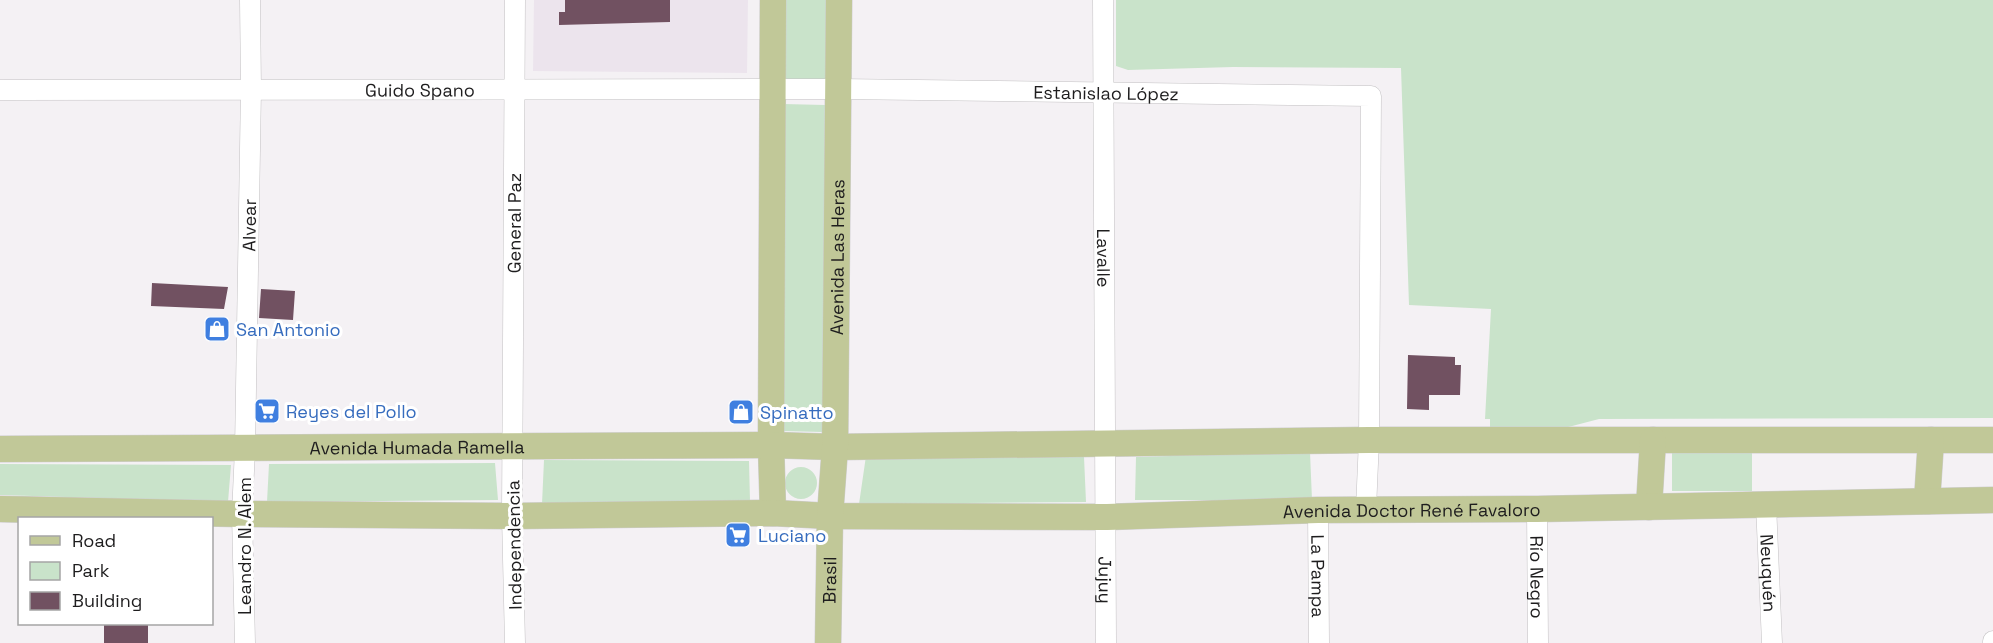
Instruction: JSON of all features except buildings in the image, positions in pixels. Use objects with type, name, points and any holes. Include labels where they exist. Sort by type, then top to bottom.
[{"type":"main road","points":[[773,0],[771,445],[774,513]]},
{"type":"main road","name":"Avenida Las Heras","points":[[830,516],[836,447],[839,0]]},
{"type":"main road","points":[[836,447],[1370,440],[1993,440]]},
{"type":"main road","points":[[1649,507],[1653,440]]},
{"type":"main road","points":[[1928,501],[1931,440]]},
{"type":"main road","name":"Avenida Humada Ramella","points":[[0,449],[771,445],[836,447]]},
{"type":"main road","name":"Avenida Doctor René Favaloro","points":[[830,516],[1107,517],[1366,509],[1537,509],[1993,500]]},
{"type":"main road","points":[[0,509],[242,514],[512,516],[774,513],[830,516]]},
{"type":"main road","name":"Brasil","points":[[828,643],[830,516]]},
{"type":"street","name":"Alvear","points":[[245,449],[251,89],[250,0]]},
{"type":"street","name":"General Paz","points":[[513,447],[515,0]]},
{"type":"street","name":"Lavalle","points":[[1103,0],[1107,517]]},
{"type":"street","name":"Guido Spano","points":[[0,90],[839,89]]},
{"type":"street","name":"Estanislao López","points":[[839,89],[1371,96],[1370,440]]},
{"type":"street","points":[[1366,509],[1370,440]]},
{"type":"street","name":"Independencia","points":[[513,447],[515,643]]},
{"type":"street","name":"Leandro N. Alem","points":[[244,643],[242,514],[245,449]]},
{"type":"street","name":"Neuquén","points":[[1766,504],[1772,643]]},
{"type":"street","name":"Río Negro","points":[[1537,509],[1538,643]]},
{"type":"street","name":"La Pampa","points":[[1318,510],[1319,643]]},
{"type":"street","name":"Jujuy","points":[[1106,643],[1107,517]]},
{"type":"shaded area","points":[[534,0],[748,0],[747,73],[533,71]]},
{"type":"green space","points":[[782,0],[827,0],[828,80],[782,81]]},
{"type":"green space","points":[[1116,0],[1993,0],[1993,418],[1599,419],[1553,431],[1490,430],[1490,419],[1485,419],[1491,309],[1409,305],[1401,68],[1233,67],[1128,70],[1116,66]]},
{"type":"green space","points":[[783,104],[825,105],[823,432],[783,431]]},
{"type":"green space","points":[[1310,452],[1312,500],[1135,500],[1136,457]]},
{"type":"green space","points":[[1672,453],[1752,453],[1752,491],[1672,491]]},
{"type":"green space","points":[[866,456],[1084,457],[1086,502],[859,504]]},
{"type":"green space","points":[[544,460],[749,461],[750,501],[542,504]]},
{"type":"green space","points":[[495,463],[498,500],[267,502],[269,464]]},
{"type":"green space","points":[[0,464],[231,465],[228,502],[0,495]]},
{"type":"green space","points":[[801,467],[812,472],[817,483],[812,494],[801,499],[790,494],[785,483],[790,472]]},
{"type":"place","name":"San Antonio","points":[[217,329]]},
{"type":"place","name":"Reyes del Pollo","points":[[267,411]]},
{"type":"place","name":"Spinatto","points":[[741,412]]},
{"type":"place","name":"Luciano","points":[[738,535]]}]
